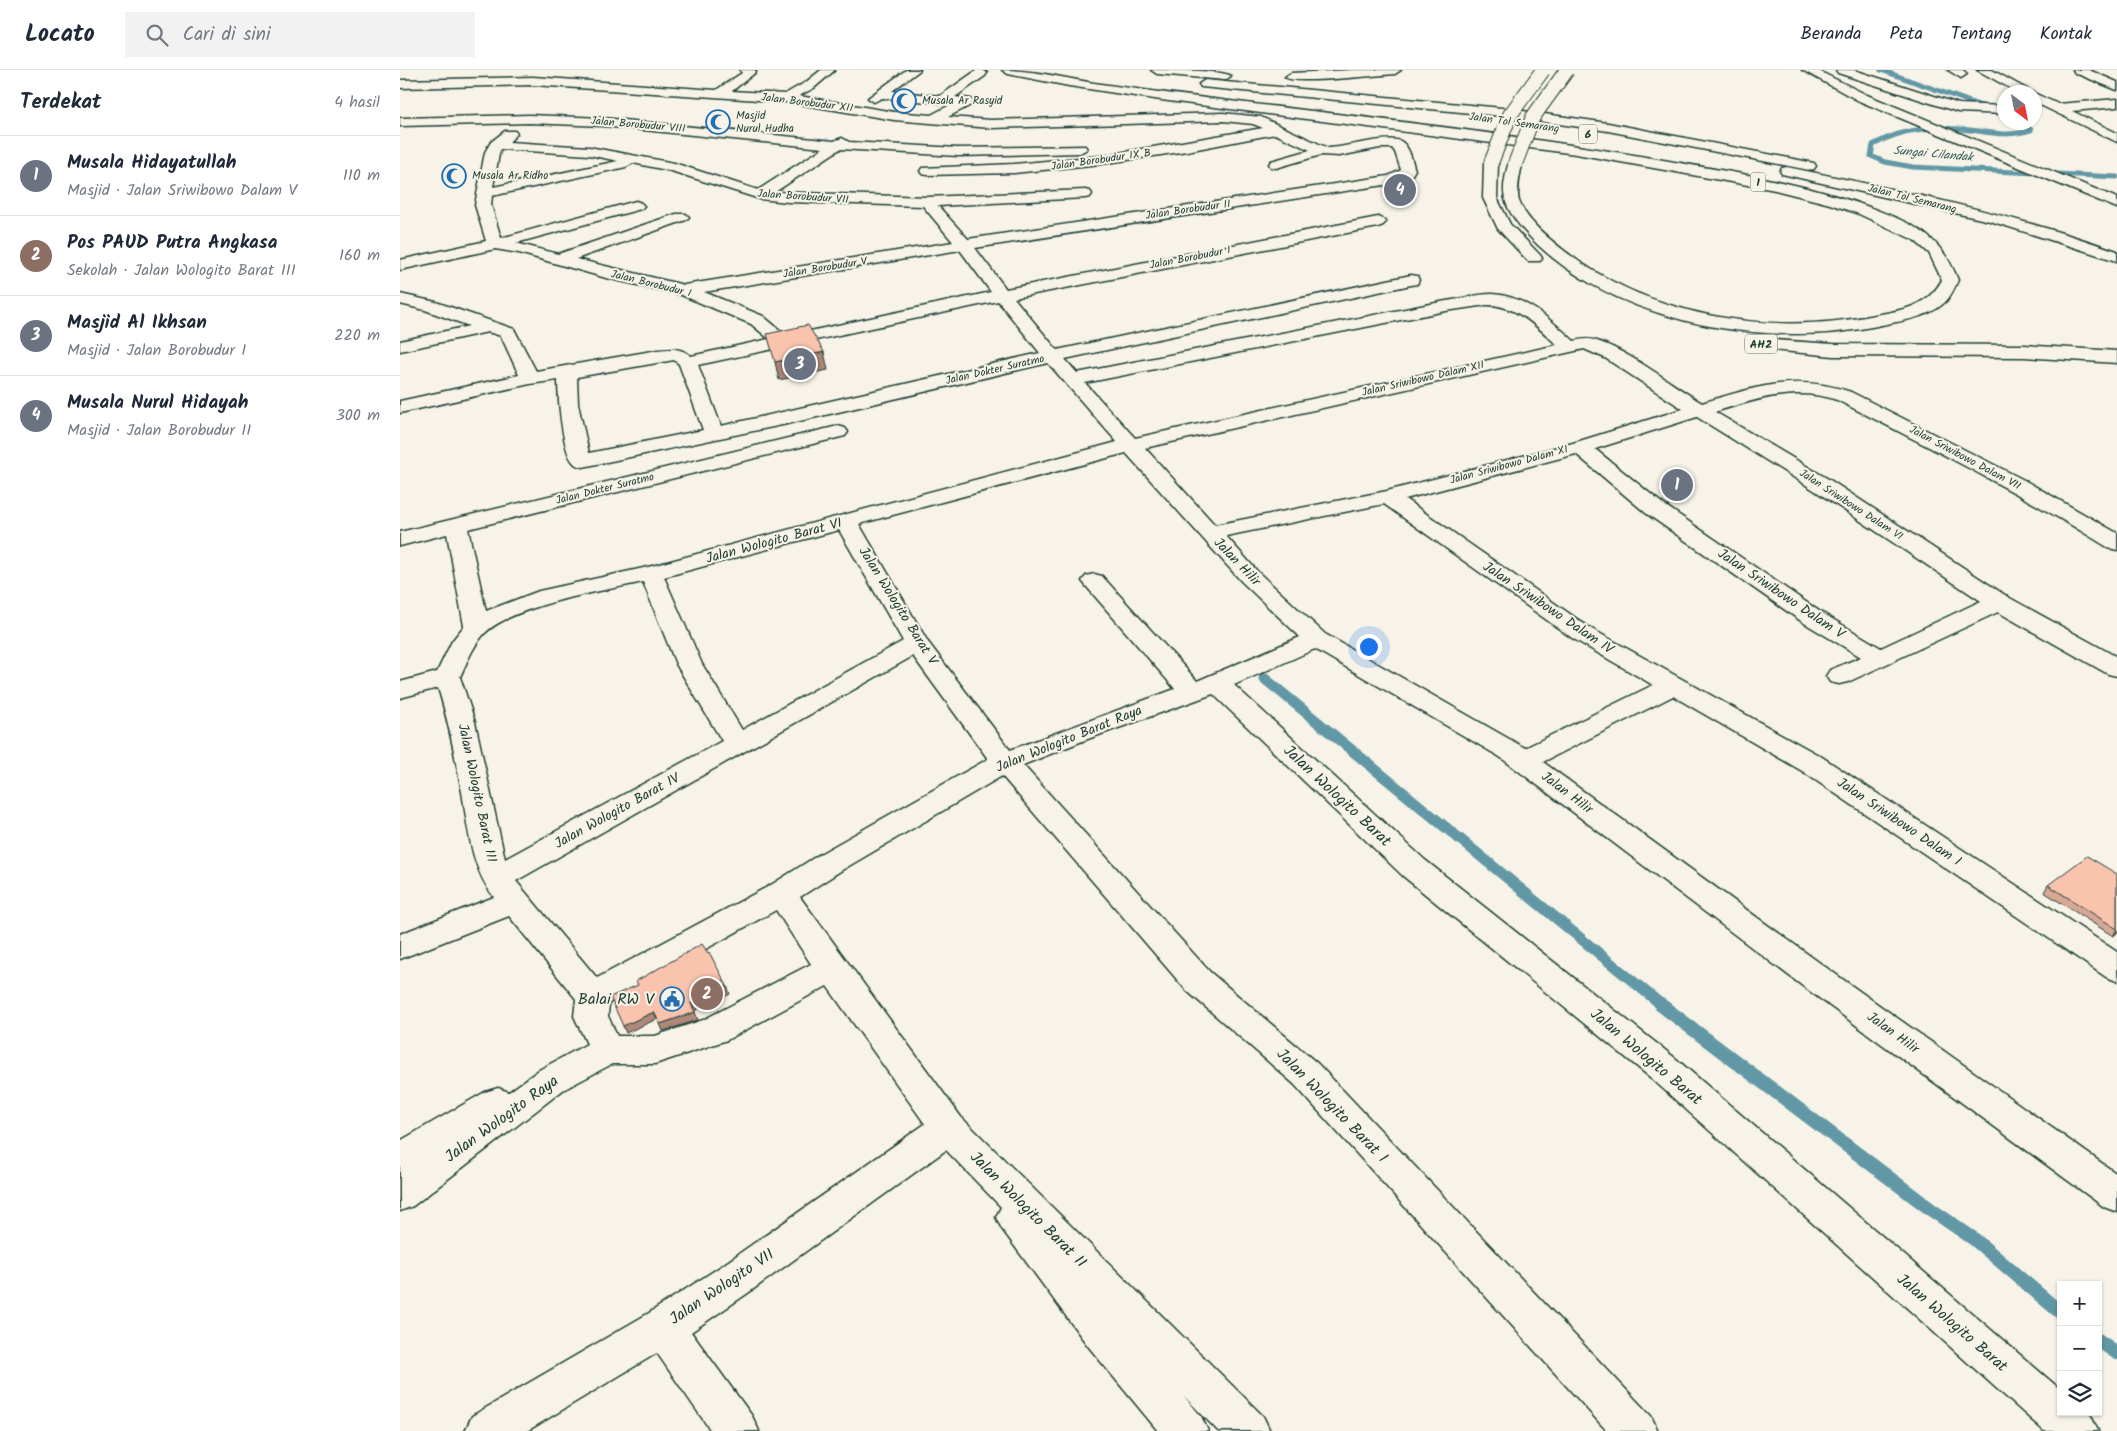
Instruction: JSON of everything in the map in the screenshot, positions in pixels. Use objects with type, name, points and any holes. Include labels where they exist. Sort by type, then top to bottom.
[{"type":"main road","points":[[406,84],[434,70]]},
{"type":"main road","points":[[448,94],[485,70]]},
{"type":"main road","points":[[718,94],[750,72],[746,70]]},
{"type":"main road","points":[[787,98],[810,85],[829,70]]},
{"type":"main road","points":[[914,70],[876,98],[944,99],[967,102],[932,120]]},
{"type":"main road","name":"1","points":[[1008,70],[1115,91],[1550,146],[1758,182],[1831,200],[1873,214],[1922,238],[1942,257],[1950,280],[1940,297],[1914,312],[1865,324],[1810,328],[1751,326],[1699,317],[1656,306],[1600,282],[1557,255],[1526,225],[1511,199],[1514,164],[1533,117],[1566,70]]},
{"type":"main road","name":"Jalan Tol Semarang","points":[[1049,70],[1159,86],[1440,113],[1521,123],[1603,137],[1750,163],[1888,192],[2052,235],[2117,256]]},
{"type":"main road","points":[[1278,77],[1324,76],[1395,70]]},
{"type":"main road","name":"AH2","points":[[1543,70],[1510,115],[1491,163],[1490,198],[1503,226],[1531,256],[1578,288],[1643,316],[1711,335],[1764,345],[1833,350],[2024,351],[2117,357]]},
{"type":"main road","points":[[1808,70],[1863,98],[2117,203]]},
{"type":"main road","points":[[1842,70],[1940,103],[1975,110],[1997,110]]},
{"type":"main road","points":[[1983,70],[2012,85]]},
{"type":"main road","points":[[2079,70],[2117,86]]},
{"type":"main road","points":[[944,99],[977,71]]},
{"type":"main road","points":[[1153,74],[1260,77]]},
{"type":"main road","name":"Jalan Tol Semarang","points":[[1153,74],[1433,104],[1608,127],[1868,178],[1993,207],[2117,242]]},
{"type":"main road","name":"Jalan Borobudur XII","points":[[406,84],[533,81],[787,98],[894,116],[992,124],[1223,117],[1256,120],[1274,130]]},
{"type":"main road","points":[[2042,101],[2117,138]]},
{"type":"main road","points":[[2042,109],[2117,103]]},
{"type":"main road","points":[[400,133],[405,122],[424,109]]},
{"type":"main road","points":[[760,196],[836,145],[894,116]]},
{"type":"main road","points":[[495,244],[483,205],[492,152],[496,145],[529,119]]},
{"type":"main road","name":"Jalan Borobudur VIII","points":[[405,122],[529,119],[603,122],[836,145],[958,152],[1080,149]]},
{"type":"main road","points":[[1066,123],[1088,162]]},
{"type":"main road","points":[[958,152],[992,124]]},
{"type":"main road","points":[[1274,130],[1320,151]]},
{"type":"main road","name":"Jalan Borobudur IX B","points":[[958,152],[923,174],[999,171],[1088,162],[1204,144],[1274,130]]},
{"type":"main road","name":"Jalan Borobudur II","points":[[966,246],[1080,226],[1391,180],[1405,175],[1408,170],[1402,151],[1396,144],[1380,144],[1332,153],[1320,151]]},
{"type":"main road","name":"Jalan Borobudur VII","points":[[496,145],[589,151],[638,160],[699,174],[760,196],[877,202],[928,202],[1085,194]]},
{"type":"main road","points":[[1276,164],[1320,151]]},
{"type":"main road","points":[[484,192],[638,160]]},
{"type":"main road","points":[[877,202],[902,186]]},
{"type":"main road","points":[[928,202],[935,213],[966,246],[1002,295],[1053,356]]},
{"type":"main road","points":[[400,265],[495,244],[636,206]]},
{"type":"main road","points":[[558,260],[681,217]]},
{"type":"main road","name":"Jalan Borobudur I","points":[[495,244],[606,273],[684,290],[757,320],[783,342],[1002,295],[1378,222]]},
{"type":"main road","name":"Jalan Borobudur V","points":[[684,290],[966,246]]},
{"type":"main road","name":"Jalan Dokter Suratmo","points":[[568,373],[568,404],[581,460],[591,460],[1053,356],[1410,280]]},
{"type":"main road","points":[[400,299],[430,306],[493,326],[508,333],[530,378]]},
{"type":"main road","points":[[1072,380],[1446,306],[1498,300],[1518,307],[1570,346]]},
{"type":"main road","points":[[400,314],[430,306]]},
{"type":"main road","points":[[400,346],[493,326]]},
{"type":"main road","points":[[687,362],[783,342]]},
{"type":"main road","name":"Jalan Sriwibowo Dalam XII","points":[[1132,445],[1584,344],[1602,349],[1700,411]]},
{"type":"main road","points":[[400,407],[530,378],[568,373],[667,354],[678,354],[687,362],[714,433]]},
{"type":"main road","name":"Jalan Hilir","points":[[1053,356],[1072,380],[1209,533],[1250,577],[1316,639],[1524,760],[1812,975],[2117,1195]]},
{"type":"main road","name":"Jalan Sriwibowo Dalam XI","points":[[1209,533],[1388,497],[1580,447],[1762,391],[1807,388]]},
{"type":"main road","name":"Jalan Sriwibowo Dalam VII","points":[[1807,388],[1826,390],[1853,400],[1972,461],[2090,526],[2117,543]]},
{"type":"main road","name":"Jalan Sriwibowo Dalam VI","points":[[1700,411],[1822,485],[1999,602],[2117,668]]},
{"type":"main road","points":[[737,428],[748,453]]},
{"type":"main road","name":"Jalan Dokter Suratmo","points":[[400,539],[838,432]]},
{"type":"main road","name":"Jalan Wologito Barat VI","points":[[447,677],[465,641],[477,627],[501,612],[547,596],[651,573],[1132,445]]},
{"type":"main road","name":"Jalan Sriwibowo Dalam V","points":[[1580,447],[1655,509],[1810,616],[1880,658]]},
{"type":"main road","name":"Jalan Sriwibowo Dalam IV","points":[[1388,497],[1581,633],[1674,686]]},
{"type":"main road","name":"Jalan Wologito Barat V","points":[[846,522],[918,644],[1005,762]]},
{"type":"main road","points":[[456,525],[477,627]]},
{"type":"main road","points":[[651,573],[689,664],[738,745]]},
{"type":"main road","name":"Jalan Wologito Barat","points":[[1094,581],[1205,688],[1414,868],[1663,1068],[2076,1431]]},
{"type":"main road","points":[[1839,676],[1999,602]]},
{"type":"main road","name":"Jalan Wologito Barat Raya","points":[[593,996],[782,893],[839,857],[1005,762],[1075,734],[1205,688],[1316,639]]},
{"type":"main road","name":"Jalan Wologito Barat IV","points":[[496,878],[918,644]]},
{"type":"main road","points":[[400,690],[447,677]]},
{"type":"main road","name":"Jalan Wologito Barat III","points":[[447,677],[462,722],[488,849],[496,878],[593,996]]},
{"type":"main road","points":[[1524,760],[1674,686]]},
{"type":"main road","name":"Jalan Sriwibowo Dalam I","points":[[1674,686],[1812,764],[2117,968]]},
{"type":"main road","name":"Jalan Wologito Barat I","points":[[1005,762],[1198,981],[1306,1074],[1636,1431]]},
{"type":"main road","name":"Jalan Wologito Barat II","points":[[782,893],[795,916],[948,1128],[1248,1431]]},
{"type":"main road","points":[[400,947],[482,913],[514,902]]},
{"type":"main road","points":[[593,996],[591,1016],[607,1050],[655,1050],[715,1030],[832,968]]},
{"type":"main road","name":"Jalan Wologito Raya","points":[[400,1194],[551,1080],[607,1050]]},
{"type":"main road","points":[[400,1160],[486,1109],[551,1080]]},
{"type":"main road","points":[[948,1128],[1102,1332],[1186,1431]]},
{"type":"main road","name":"Jalan Wologito VII","points":[[487,1431],[663,1327],[734,1280],[948,1128]]},
{"type":"main road","points":[[663,1327],[737,1431]]},
{"type":"building","points":[[808,325],[824,352],[775,362],[767,334]]},
{"type":"building","points":[[2087,856],[2117,874],[2117,929],[2048,885]]},
{"type":"building","name":"Balai RW V","points":[[702,944],[709,952],[727,986],[691,1003],[695,1012],[660,1024],[654,1012],[623,1026],[610,997],[638,985],[636,981]]},
{"type":"waterway","name":"Sungai Cilandak","points":[[1881,70],[1997,111]]},
{"type":"waterway","name":"Sungai Cilandak","points":[[2031,130],[2011,134],[1950,128],[1911,131],[1898,134],[1873,145],[1871,156],[1885,162],[1913,167],[2117,177]]},
{"type":"waterway","points":[[1264,678],[1663,1006]]},
{"type":"waterway","points":[[1661,1005],[1933,1211],[1974,1239],[2057,1310]]},
{"type":"waterway","points":[[2102,1343],[2117,1353]]},
{"type":"place","name":"Musala Ar Rasyid","points":[[904,101]]},
{"type":"place","name":"Masjid Nurul Hudha","points":[[718,122]]},
{"type":"place","name":"Musala Ar Ridho","points":[[454,176]]},
{"type":"place","name":"Musala Nurul Hidayah","points":[[1400,190]]},
{"type":"place","name":"Masjid Al Ikhsan","points":[[800,364]]},
{"type":"place","name":"Musala Hidayatullah","points":[[1677,485]]},
{"type":"place","name":"Pos PAUD Putra Angkasa","points":[[707,994]]},
{"type":"place","name":"Balai RW V","points":[[672,999]]}]
